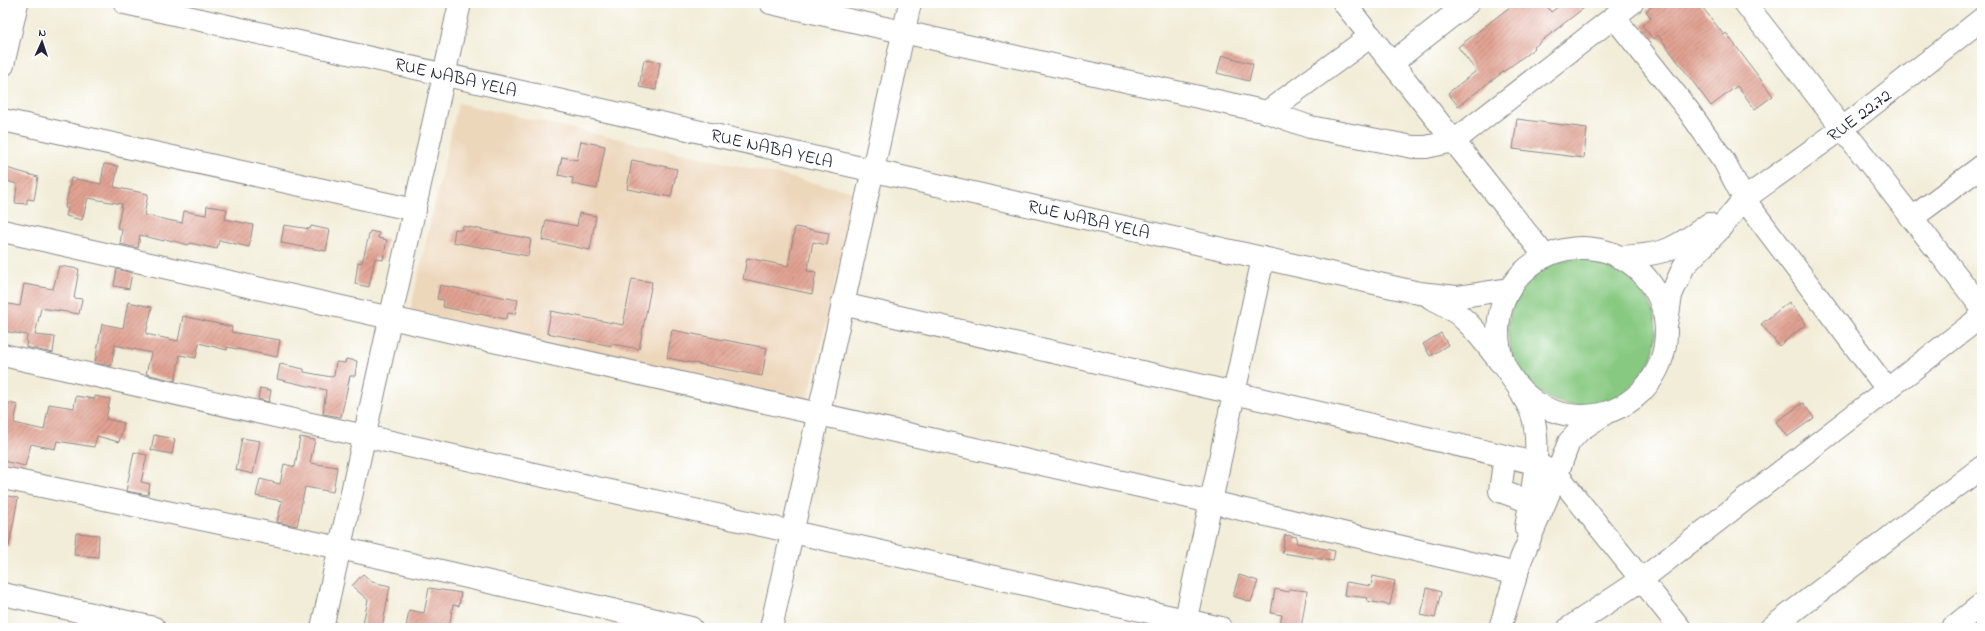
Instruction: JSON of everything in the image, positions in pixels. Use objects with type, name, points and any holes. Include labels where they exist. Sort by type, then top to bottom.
[{"type":"street","points":[[3,65],[17,3]]},
{"type":"street","name":"RUE NABA YELA","points":[[126,3],[1419,293]]},
{"type":"street","points":[[322,628],[460,3]]},
{"type":"street","points":[[771,3],[1267,112],[1310,127],[1413,147],[1426,147],[1454,141],[1632,3]]},
{"type":"street","points":[[771,628],[910,3]]},
{"type":"street","points":[[1344,3],[1545,256]]},
{"type":"street","points":[[1392,63],[1468,3]]},
{"type":"street","points":[[1746,3],[1982,308]]},
{"type":"street","points":[[1614,18],[1688,110],[1724,161],[1739,204],[1887,389]]},
{"type":"street","name":"RUE 22.72","points":[[1618,256],[1651,255],[1669,250],[1739,204],[1843,128],[1982,19]]},
{"type":"street","points":[[1267,112],[1371,36]]},
{"type":"street","points":[[3,120],[415,210]]},
{"type":"street","points":[[1912,218],[1982,166]]},
{"type":"street","name":"RUE 22.72","points":[[1609,411],[1631,399],[1649,382],[1662,356],[1671,295],[1684,266],[1716,233],[1739,204]]},
{"type":"street","points":[[3,231],[1211,502],[1519,567]]},
{"type":"street","points":[[1519,567],[1530,502],[1536,441],[1534,421],[1529,407],[1512,378],[1500,352],[1498,330],[1501,309],[1509,289],[1528,267],[1545,256],[1565,250],[1587,248],[1618,256],[1637,269],[1652,285],[1661,305],[1666,327]]},
{"type":"street","points":[[1185,624],[1263,258]]},
{"type":"street","points":[[1419,293],[1457,297],[1509,289]]},
{"type":"street","points":[[1419,293],[1444,304],[1461,315],[1474,328],[1512,378],[1535,401],[1558,412],[1589,415],[1609,411]]},
{"type":"street","points":[[842,304],[1535,463],[1557,474],[1680,628]]},
{"type":"street","points":[[1569,628],[1641,580],[1982,316]]},
{"type":"street","points":[[3,355],[792,532],[1185,624],[1221,628]]},
{"type":"street","points":[[1500,628],[1519,567],[1569,442],[1580,430],[1609,411]]},
{"type":"street","points":[[1505,456],[1500,491],[1530,502]]},
{"type":"street","points":[[1771,628],[1982,467]]},
{"type":"street","points":[[3,478],[340,548],[691,628]]},
{"type":"street","points":[[3,594],[154,628]]},
{"type":"street","points":[[1952,628],[1982,604]]},
{"type":"shaded area","points":[[458,103],[855,192],[808,401],[410,311]]},
{"type":"green space","points":[[1589,258],[1603,261],[1623,270],[1639,285],[1644,291],[1653,311],[1656,332],[1655,346],[1647,367],[1644,373],[1629,389],[1623,394],[1603,403],[1589,406],[1575,406],[1561,403],[1541,394],[1520,373],[1509,346],[1508,325],[1511,311],[1520,291],[1541,270],[1568,259]]},
{"type":"building","points":[[1515,3],[1545,3],[1551,12],[1563,3],[1590,3],[1534,47],[1535,48],[1458,106],[1448,93],[1476,71],[1458,47]]},
{"type":"building","points":[[1656,3],[1699,3],[1724,35],[1726,33],[1773,96],[1755,109],[1737,86],[1711,106],[1658,35],[1653,39],[1642,25],[1651,18],[1646,11]]},
{"type":"building","points":[[1222,55],[1253,64],[1249,81],[1217,73]]},
{"type":"building","points":[[644,60],[660,62],[656,90],[639,87]]},
{"type":"building","points":[[1517,119],[1587,128],[1584,158],[1513,149]]},
{"type":"building","points":[[581,141],[605,146],[597,189],[572,184],[573,178],[558,175],[562,157],[577,160]]},
{"type":"building","points":[[632,160],[677,169],[671,197],[627,189]]},
{"type":"building","points":[[104,164],[118,166],[114,187],[148,194],[144,215],[182,223],[184,211],[206,215],[207,206],[227,209],[225,219],[253,225],[249,247],[219,240],[217,249],[190,243],[189,245],[165,239],[164,241],[140,235],[138,248],[120,244],[122,229],[117,228],[122,204],[88,198],[82,220],[66,216],[68,208],[65,208],[71,178],[101,184]]},
{"type":"building","points":[[3,167],[38,177],[34,200],[27,199],[27,204],[15,203],[17,184],[3,180]]},
{"type":"building","points":[[579,213],[596,216],[590,250],[542,240],[546,220],[577,226]]},
{"type":"building","points":[[284,225],[310,229],[311,226],[330,230],[326,251],[281,243]]},
{"type":"building","points":[[463,226],[531,239],[528,256],[453,242],[455,229],[462,230]]},
{"type":"building","points":[[795,227],[829,233],[827,245],[813,242],[807,271],[816,272],[812,294],[743,279],[747,258],[788,266]]},
{"type":"building","points":[[370,231],[379,233],[378,238],[387,240],[383,260],[375,258],[369,287],[355,284],[358,262],[362,263]]},
{"type":"building","points":[[59,266],[79,269],[74,298],[82,299],[79,314],[41,308],[35,335],[55,337],[53,353],[26,347],[27,335],[3,331],[3,303],[20,306],[24,284],[53,289]]},
{"type":"building","points":[[117,269],[132,273],[129,289],[114,286]]},
{"type":"building","points":[[632,279],[652,282],[639,349],[612,344],[612,346],[547,333],[551,311],[623,325]]},
{"type":"building","points":[[440,285],[518,300],[515,314],[508,313],[506,319],[443,307],[444,300],[437,299]]},
{"type":"building","points":[[128,302],[152,307],[146,334],[178,341],[183,316],[232,327],[231,332],[280,340],[277,357],[227,347],[227,350],[199,343],[196,358],[180,355],[175,381],[146,374],[151,353],[115,345],[111,366],[95,363],[102,324],[123,328]]},
{"type":"building","points":[[1789,302],[1806,324],[1779,346],[1761,324]]},
{"type":"building","points":[[672,330],[767,348],[762,376],[667,358]]},
{"type":"building","points":[[1441,333],[1448,345],[1430,356],[1423,344]]},
{"type":"building","points":[[346,359],[357,361],[355,376],[350,376],[341,417],[323,414],[326,390],[277,379],[280,364],[304,369],[304,372],[331,377],[334,376],[336,362],[345,363]]},
{"type":"building","points":[[260,388],[271,390],[269,402],[258,399]]},
{"type":"building","points":[[76,396],[95,399],[95,396],[110,399],[106,419],[124,423],[119,442],[97,436],[94,447],[57,441],[55,449],[31,444],[25,466],[3,461],[3,402],[18,405],[14,423],[44,430],[49,404],[74,408]]},
{"type":"building","points":[[1803,403],[1814,418],[1787,437],[1776,422]]},
{"type":"building","points":[[154,435],[175,439],[172,454],[151,450]]},
{"type":"building","points":[[300,437],[315,440],[310,463],[337,467],[333,492],[305,487],[297,526],[277,522],[282,501],[256,496],[260,479],[280,484],[284,464],[295,467]]},
{"type":"building","points":[[242,438],[260,441],[253,474],[236,470]]},
{"type":"building","points":[[134,452],[147,455],[141,482],[150,484],[148,495],[126,491]]},
{"type":"building","points":[[3,495],[18,498],[9,546],[3,546]]},
{"type":"building","points":[[76,533],[99,535],[98,557],[74,555]]},
{"type":"building","points":[[1285,535],[1297,537],[1296,543],[1335,551],[1333,561],[1282,553]]},
{"type":"building","points":[[363,574],[372,582],[390,586],[382,628],[362,628],[368,600],[352,586]]},
{"type":"building","points":[[1239,575],[1258,581],[1251,602],[1233,596]]},
{"type":"building","points":[[1373,576],[1395,581],[1390,605],[1367,601],[1368,598],[1344,595],[1346,582],[1371,586]]},
{"type":"building","points":[[429,588],[461,593],[459,606],[453,605],[449,628],[406,628],[409,610],[424,613]]},
{"type":"building","points":[[1427,588],[1441,592],[1435,618],[1421,615]]},
{"type":"building","points":[[1275,589],[1289,592],[1289,589],[1307,591],[1301,628],[1279,628],[1282,615],[1271,613]]}]
